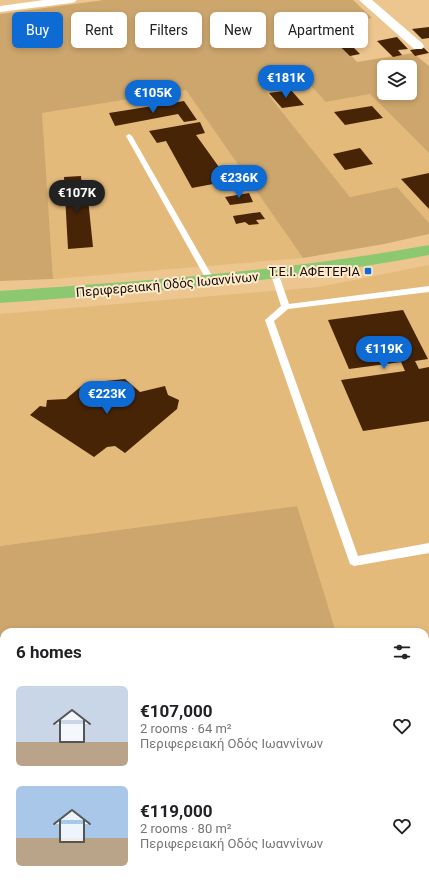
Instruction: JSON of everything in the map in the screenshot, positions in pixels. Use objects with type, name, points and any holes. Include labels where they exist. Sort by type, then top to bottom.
[{"type":"highway","name":"Περιφερειακή Οδός Ιωαννίνων","points":[[0,297],[275,275],[356,264],[429,250]]},
{"type":"street","points":[[0,9],[71,0]]},
{"type":"street","points":[[365,0],[418,46]]},
{"type":"lane","points":[[129,136],[211,281]]},
{"type":"lane","points":[[275,275],[286,307]]},
{"type":"lane","points":[[429,289],[286,307],[269,320],[354,561],[429,548]]},
{"type":"shaded area","points":[[104,0],[353,0],[366,12],[274,12],[274,48],[344,48],[357,62],[413,53],[429,66],[429,153],[370,94],[326,102],[301,75],[258,82],[350,197],[397,187],[429,223],[429,234],[384,244],[303,258],[186,90],[42,113],[53,279],[0,281],[0,14],[12,12],[12,48],[63,48],[63,12],[15,12]]},
{"type":"shaded area","points":[[301,75],[327,102],[370,94],[429,153],[429,223],[397,187],[350,197],[257,81]]},
{"type":"shaded area","points":[[186,90],[303,258],[53,279],[41,113]]},
{"type":"shaded area","points":[[429,265],[429,628],[335,628],[296,506],[0,546],[0,314],[319,287]]},
{"type":"shaded area","points":[[297,506],[335,628],[0,628],[0,546]]},
{"type":"building","points":[[429,27],[429,38],[422,39],[412,29]]},
{"type":"building","points":[[397,37],[408,49],[398,50],[402,55],[393,57],[377,41]]},
{"type":"building","points":[[342,48],[354,48],[360,54],[350,56]]},
{"type":"building","points":[[424,48],[429,53],[415,56],[410,50]]},
{"type":"building","points":[[291,90],[304,105],[282,108],[269,93]]},
{"type":"building","points":[[184,101],[197,120],[184,122],[178,114],[115,126],[109,113]]},
{"type":"building","points":[[372,106],[383,118],[345,125],[334,112]]},
{"type":"building","points":[[200,122],[205,133],[196,135],[229,181],[192,188],[166,141],[157,143],[149,131]]},
{"type":"building","points":[[360,148],[373,164],[345,170],[333,154]]},
{"type":"building","points":[[429,173],[429,209],[401,179]]},
{"type":"building","points":[[81,176],[82,189],[87,189],[93,247],[68,249],[64,177]]},
{"type":"building","points":[[249,193],[253,202],[230,205],[225,197]]},
{"type":"building","points":[[260,212],[265,219],[256,220],[259,224],[249,225],[245,222],[236,224],[233,216]]},
{"type":"building","points":[[403,310],[428,359],[415,361],[419,369],[429,367],[429,421],[363,431],[341,380],[405,371],[401,362],[349,369],[328,320]]},
{"type":"building","points":[[125,379],[140,392],[165,386],[168,395],[179,400],[177,409],[125,453],[115,446],[107,447],[94,457],[30,415],[40,406],[46,407],[47,400],[66,399],[85,383]]},
{"type":"place","name":"Τ.Ε.Ι. ΑΦΕΤΕΡΙΑ","points":[[368,271]]}]
